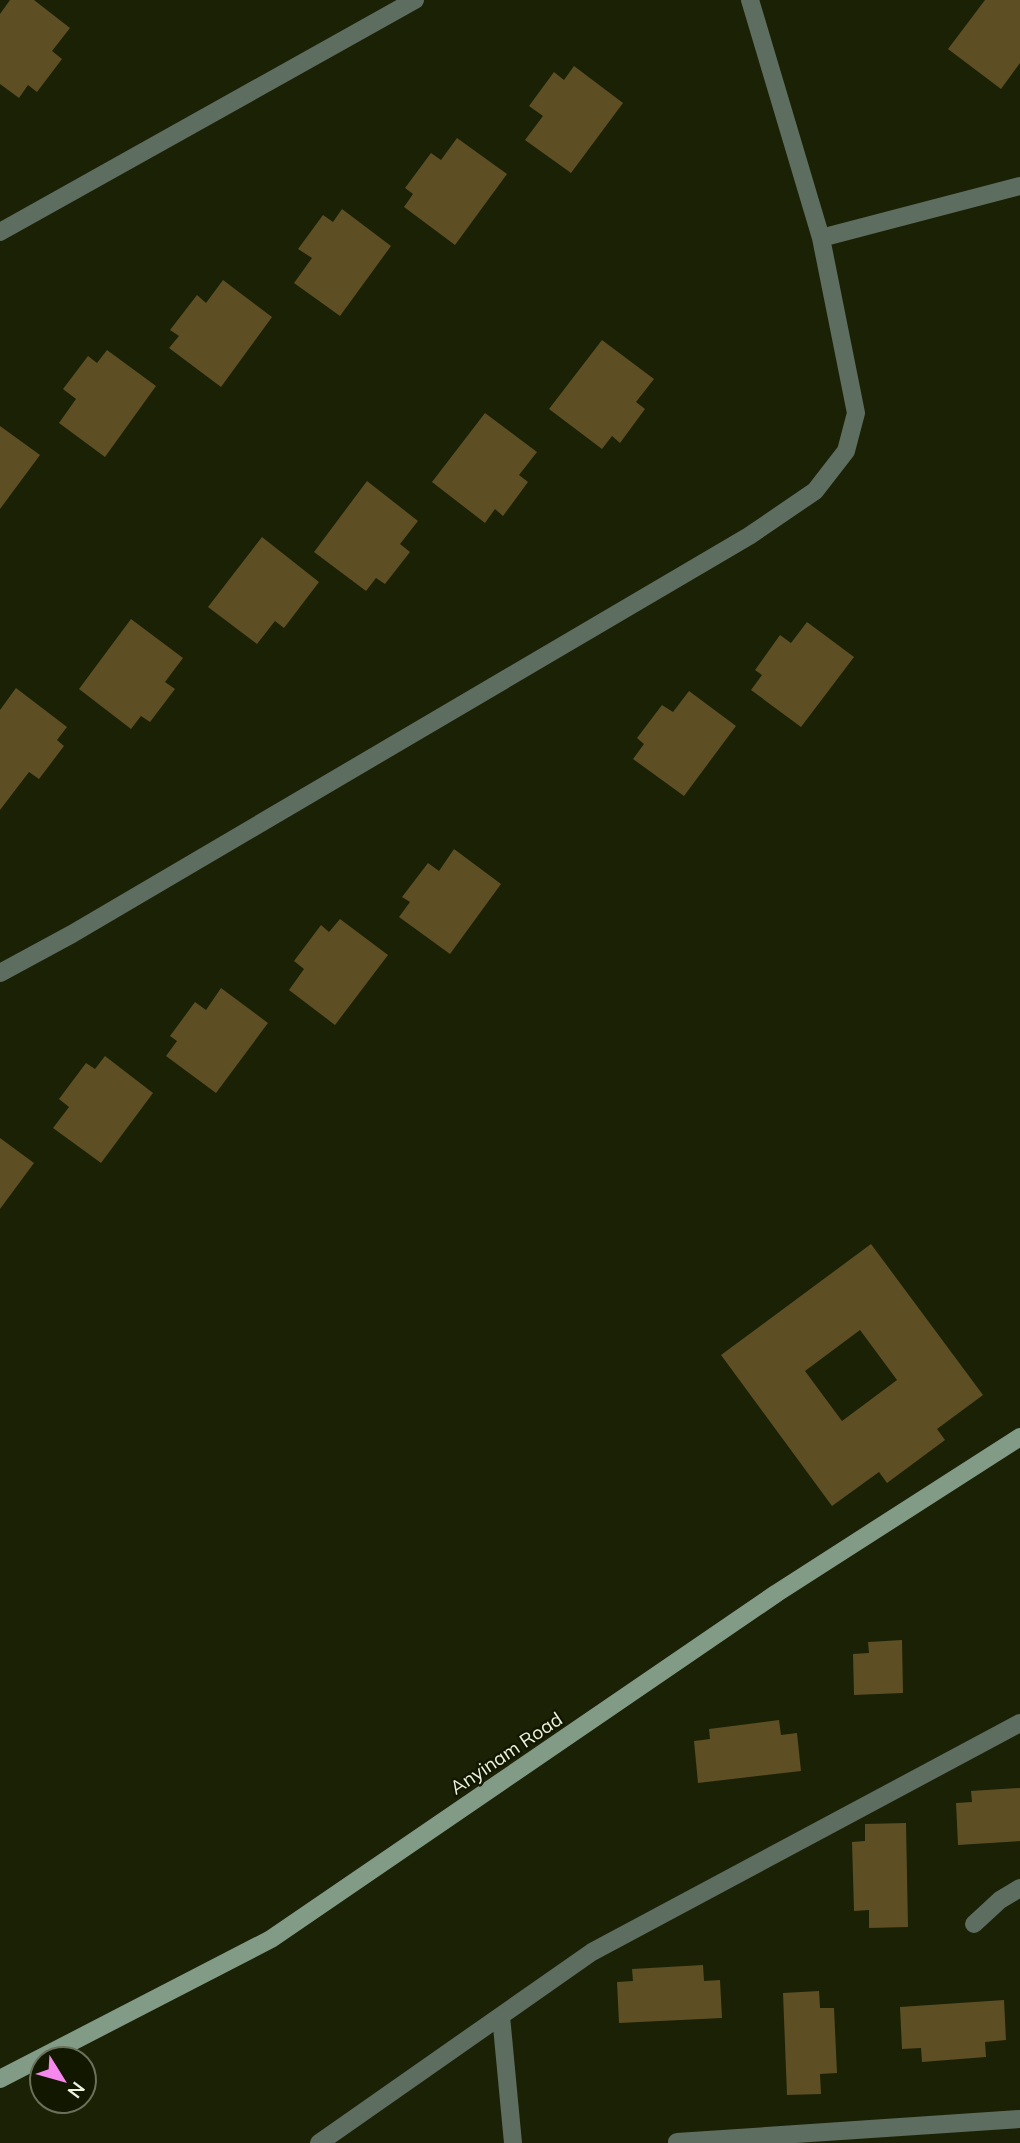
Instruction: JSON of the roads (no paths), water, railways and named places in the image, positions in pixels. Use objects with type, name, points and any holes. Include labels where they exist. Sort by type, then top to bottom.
[{"type":"street","points":[[0,232],[415,0]]},
{"type":"street","points":[[0,973],[72,934],[749,536],[815,491],[846,451],[856,413],[821,238],[750,0]]},
{"type":"street","points":[[821,238],[1020,186]]},
{"type":"street","name":"Anyinam Road","points":[[0,2078],[271,1940],[777,1593],[1020,1437]]},
{"type":"street","points":[[319,2143],[592,1952],[1020,1723]]},
{"type":"street","points":[[974,1924],[1000,1900],[1020,1888]]},
{"type":"street","points":[[501,2016],[513,2143]]},
{"type":"street","points":[[677,2142],[1020,2119]]}]
